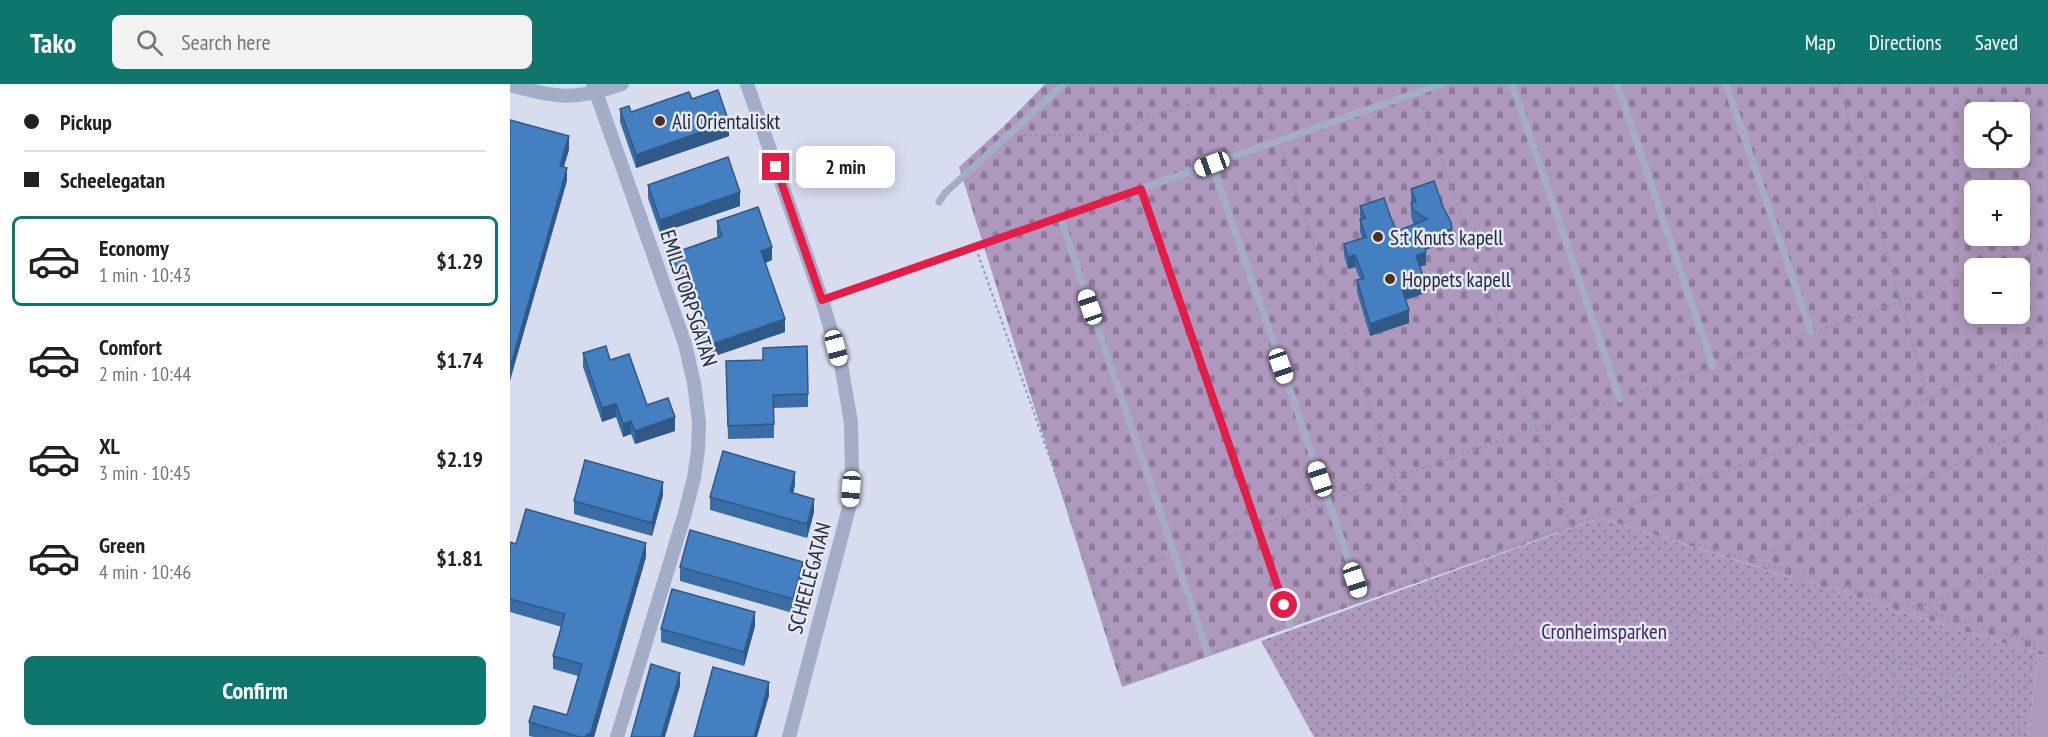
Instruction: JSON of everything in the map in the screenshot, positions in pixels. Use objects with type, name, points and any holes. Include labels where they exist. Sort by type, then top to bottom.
[{"type":"street","points":[[510,85],[547,95],[561,96],[622,84]]},
{"type":"street","name":"SCHEELEGATAN","points":[[747,84],[822,300],[841,364],[848,398],[852,448],[850,504],[789,737]]},
{"type":"street","name":"EMILSTORPSGATAN","points":[[594,89],[685,344],[694,383],[699,422],[699,450],[685,513],[617,737]]},
{"type":"lane","points":[[939,202],[945,193],[1064,84]]},
{"type":"lane","points":[[822,300],[1441,84]]},
{"type":"lane","points":[[1512,84],[1620,399]]},
{"type":"lane","points":[[1617,84],[1713,366]]},
{"type":"lane","points":[[1726,84],[1811,332]]},
{"type":"lane","points":[[1212,164],[1362,599]]},
{"type":"lane","points":[[1141,189],[1290,625]]},
{"type":"lane","points":[[1060,217],[1208,653]]},
{"type":"path","points":[[1008,135],[1105,134],[1248,84]]},
{"type":"path","points":[[1259,84],[1461,668],[1476,737]]},
{"type":"path","points":[[1839,84],[1928,399]]},
{"type":"path","points":[[1418,92],[1585,566],[1676,538],[2048,646]]},
{"type":"path","points":[[975,246],[1094,583],[1125,683],[1928,399],[2048,342]]},
{"type":"path","points":[[2023,258],[2048,249]]},
{"type":"path","points":[[1094,583],[1964,280]]},
{"type":"path","points":[[1753,560],[2048,421]]},
{"type":"path","points":[[1918,608],[2048,547]]},
{"type":"path","points":[[1461,668],[1634,608],[1661,604],[2004,687],[2020,725],[2019,737]]},
{"type":"path","points":[[1812,640],[1832,679],[1829,694],[1837,709]]},
{"type":"path","points":[[2006,691],[2022,691],[2028,681],[2036,643]]},
{"type":"path","points":[[1888,659],[1887,664],[1907,695]]},
{"type":"path","points":[[1853,682],[1887,664]]},
{"type":"path","points":[[1832,679],[1844,675],[1853,682]]},
{"type":"path","points":[[1940,702],[1975,680]]},
{"type":"path","points":[[1830,737],[1837,709],[1851,698],[1853,682]]},
{"type":"path","points":[[1905,737],[1898,731],[1894,707],[1914,689],[1939,697],[1944,723],[1928,737]]},
{"type":"green space","points":[[1045,84],[2048,84],[2048,657],[1600,518],[1122,687],[959,167]]},
{"type":"green space","name":"Cronheimsparken","points":[[1600,518],[2038,654],[2028,737],[1314,737],[1261,641]]},
{"type":"green space","points":[[2038,654],[2048,657],[2048,737],[2028,737]]},
{"type":"building","points":[[718,90],[729,122],[636,155],[620,109],[629,106],[631,112],[689,92],[692,99]]},
{"type":"building","points":[[510,120],[569,136],[560,166],[567,168],[510,368]]},
{"type":"building","points":[[728,157],[740,192],[660,220],[648,185]]},
{"type":"building","points":[[1434,181],[1452,229],[1422,239],[1426,252],[1416,256],[1425,281],[1402,289],[1409,310],[1370,324],[1357,280],[1364,278],[1355,255],[1348,257],[1344,244],[1366,237],[1360,220],[1365,218],[1360,206],[1384,198],[1393,224],[1398,231],[1427,219],[1413,210],[1411,203],[1416,201],[1411,189]]},
{"type":"building","points":[[758,207],[772,247],[761,251],[785,319],[706,346],[700,329],[708,326],[691,275],[680,279],[671,254],[722,236],[717,221]]},
{"type":"building","points":[[606,346],[610,360],[629,354],[647,405],[668,398],[675,417],[635,431],[631,421],[623,424],[616,404],[602,408],[583,353]]},
{"type":"building","points":[[807,346],[808,394],[773,395],[774,424],[728,426],[726,361],[763,360],[763,348]]},
{"type":"building","points":[[723,451],[795,472],[790,492],[814,499],[807,524],[710,497]]},
{"type":"building","points":[[585,460],[663,482],[652,523],[574,501]]},
{"type":"building","points":[[526,509],[646,543],[591,732],[584,737],[529,722],[534,706],[567,715],[582,664],[553,656],[565,614],[510,599],[510,542],[516,544]]},
{"type":"building","points":[[690,530],[803,562],[793,599],[680,567]]},
{"type":"building","points":[[672,589],[755,612],[744,652],[661,629]]},
{"type":"building","points":[[651,664],[680,673],[661,737],[631,737]]},
{"type":"building","points":[[713,667],[769,682],[754,737],[694,737]]},
{"type":"place","name":"Ali Orientaliskt","points":[[660,121]]},
{"type":"place","name":"S:t Knuts kapell","points":[[1378,237]]},
{"type":"place","name":"Hoppets kapell","points":[[1390,279]]},
{"type":"route","points":[[776,167],[822,300],[1141,189],[1284,605]]}]
